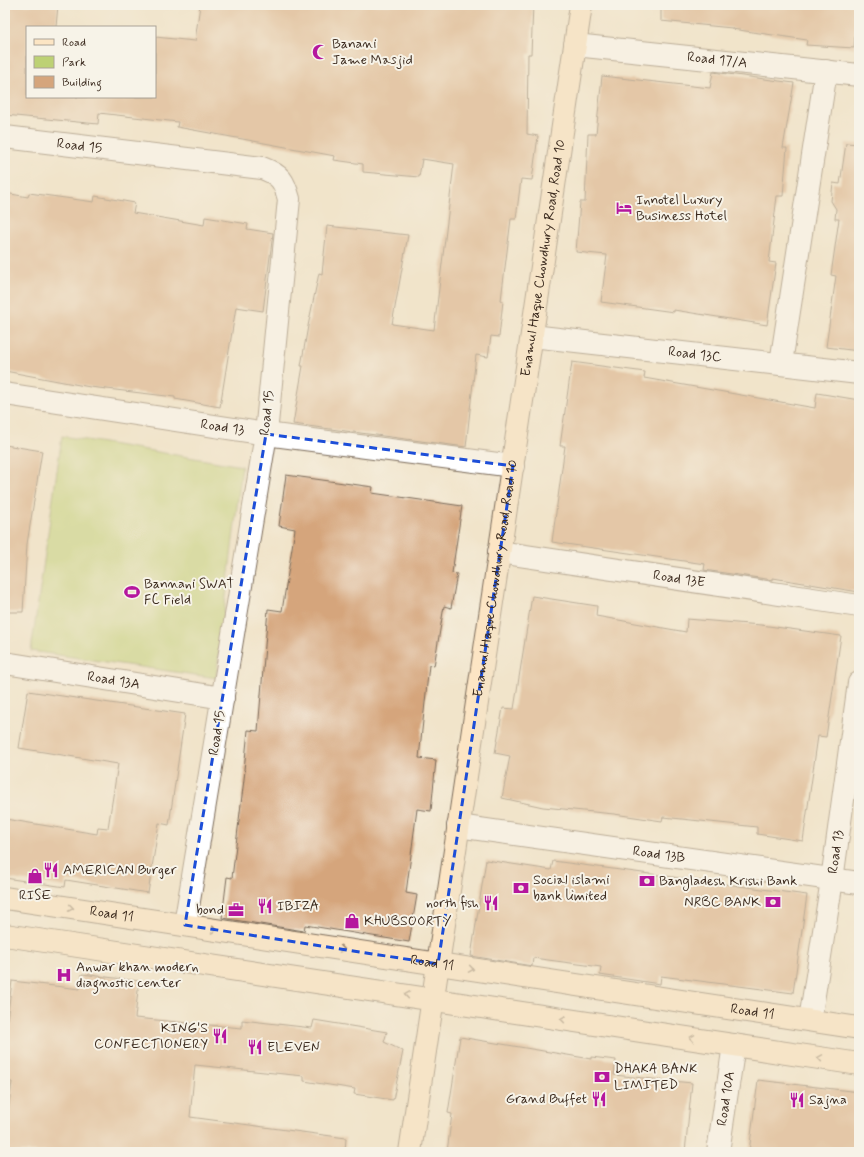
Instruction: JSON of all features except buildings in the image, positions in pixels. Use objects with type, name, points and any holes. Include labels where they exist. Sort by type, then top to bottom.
[{"type":"main road","name":"Enamul Haque Chowdhury Road, Road 10","points":[[410,1152],[581,5]]},
{"type":"main road","name":"Road 11","points":[[5,898],[859,1028]]},
{"type":"main road","points":[[5,935],[859,1064]]},
{"type":"street","name":"Road 17/A","points":[[575,45],[859,75]]},
{"type":"street","points":[[781,363],[826,71]]},
{"type":"street","name":"Road 15","points":[[5,137],[262,168],[274,172],[285,183],[289,199],[266,434],[185,926]]},
{"type":"street","name":"Road 13C","points":[[532,336],[859,372]]},
{"type":"street","name":"Road 13","points":[[5,394],[266,434],[512,466]]},
{"type":"street","name":"Road 13E","points":[[499,552],[859,606]]},
{"type":"street","name":"Road 13A","points":[[5,663],[222,698]]},
{"type":"street","name":"Road 13","points":[[810,1020],[832,880],[859,683]]},
{"type":"street","name":"Road 13B","points":[[458,826],[859,883]]},
{"type":"street","name":"Road 10A","points":[[718,1152],[734,1045]]},
{"type":"highlighted area","points":[[266,434],[513,466],[438,964],[185,925]]},
{"type":"green space","name":"Bannani SWAT FC Field","points":[[62,436],[242,466],[216,678],[31,651]]},
{"type":"place","name":"Banani Jame Masjid","points":[[320,52]]},
{"type":"place","name":"Innotel Luxury Business Hotel","points":[[624,208]]},
{"type":"place","name":"Bannani SWAT FC Field","points":[[132,592]]},
{"type":"place","name":"AMERICAN Burger","points":[[51,870]]},
{"type":"place","name":"RISE","points":[[35,876]]},
{"type":"place","name":"Bangladesh Krishi Bank","points":[[647,881]]},
{"type":"place","name":"Social islami bank limited","points":[[521,888]]},
{"type":"place","name":"NRBC BANK","points":[[773,902]]},
{"type":"place","name":"north fish","points":[[491,903]]},
{"type":"place","name":"IBIZA","points":[[265,906]]},
{"type":"place","name":"bond","points":[[236,910]]},
{"type":"place","name":"KHUBSOORTY","points":[[352,921]]},
{"type":"place","name":"Anwar khan modern diagnostic center","points":[[64,975]]},
{"type":"place","name":"KING'S CONFECTIONERY","points":[[220,1036]]},
{"type":"place","name":"ELEVEN","points":[[255,1047]]},
{"type":"place","name":"DHAKA BANK LIMITED","points":[[602,1077]]},
{"type":"place","name":"Grand Buffet","points":[[599,1099]]},
{"type":"place","name":"Sajna","points":[[797,1100]]}]
